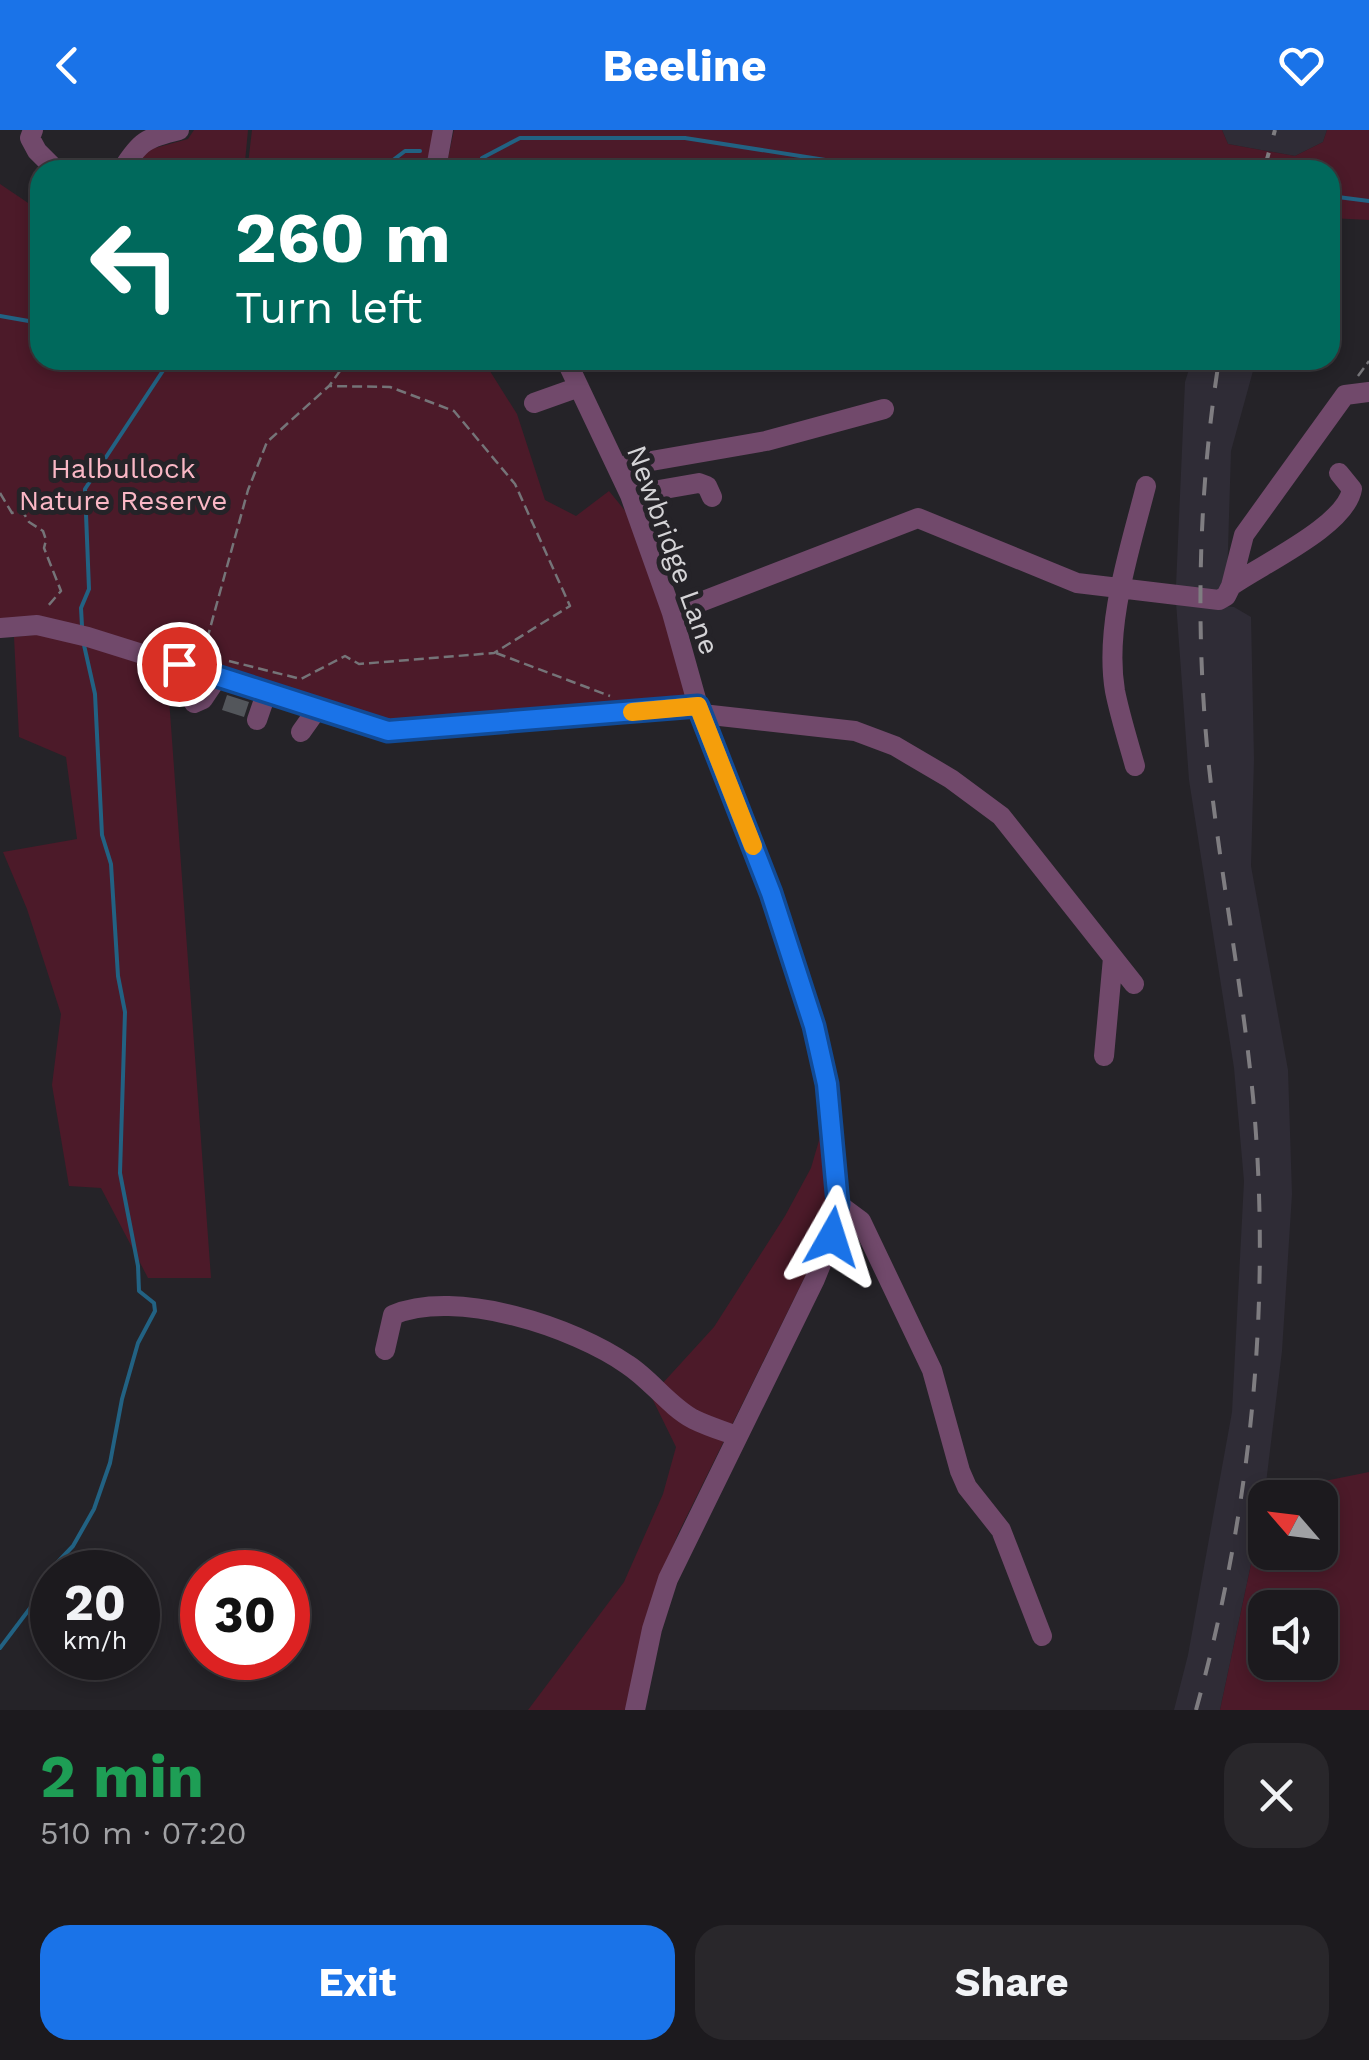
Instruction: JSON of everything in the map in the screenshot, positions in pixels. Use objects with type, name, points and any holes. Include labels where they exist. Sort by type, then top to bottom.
[{"type":"street","points":[[32,130],[30,138],[46,160]]},
{"type":"street","points":[[128,160],[136,146],[147,138],[179,130]]},
{"type":"street","points":[[438,160],[443,130]]},
{"type":"street","name":"Newbridge Lane","points":[[571,370],[630,495],[672,613],[700,710],[771,893],[814,1026],[827,1084],[838,1204],[832,1237],[815,1279],[668,1580],[652,1629],[635,1710]]},
{"type":"street","points":[[534,403],[579,387]]},
{"type":"street","points":[[672,613],[918,518],[1077,583],[1219,600],[1231,586],[1244,534],[1346,395],[1369,392]]},
{"type":"street","points":[[617,467],[766,441],[884,409]]},
{"type":"street","points":[[1231,586],[1336,518],[1350,499],[1352,489],[1339,473]]},
{"type":"street","points":[[630,495],[699,483],[707,486],[712,497]]},
{"type":"street","points":[[1135,766],[1115,688],[1114,652],[1120,587],[1146,486]]},
{"type":"street","points":[[0,628],[36,625],[213,668],[267,691],[388,731],[700,710],[854,731],[895,746],[951,779],[1000,816],[1134,984]]},
{"type":"street","points":[[194,703],[203,699],[213,668]]},
{"type":"street","points":[[257,720],[267,691]]},
{"type":"street","points":[[301,732],[318,708]]},
{"type":"street","points":[[1104,1056],[1113,958]]},
{"type":"street","points":[[838,1204],[861,1221],[932,1370],[960,1471],[967,1487],[1000,1530],[1042,1636]]},
{"type":"street","points":[[385,1350],[392,1315],[407,1309],[469,1308],[514,1314],[600,1347],[630,1366],[691,1418],[736,1436]]},
{"type":"path","points":[[341,370],[329,386],[267,442],[248,490],[213,668],[301,680],[345,656],[359,664],[494,652],[615,697]]},
{"type":"path","points":[[329,386],[390,388],[454,411],[514,484],[570,606],[494,652]]},
{"type":"path","points":[[0,494],[12,513],[23,512],[46,540],[44,548],[61,590],[41,614]]},
{"type":"shaded area","points":[[1222,130],[1327,130],[1323,142],[1295,156],[1228,144]]},
{"type":"shaded area","points":[[1189,370],[1253,370],[1231,451],[1227,582],[1219,592],[1176,586],[1185,382]]},
{"type":"shaded area","points":[[1176,602],[1234,607],[1251,617],[1251,866],[1288,1070],[1292,1194],[1282,1351],[1266,1480],[1248,1480],[1250,1570],[1220,1710],[1174,1710],[1188,1655],[1232,1412],[1244,1181],[1234,1068],[1189,780]]},
{"type":"green space","points":[[194,130],[248,130],[245,160],[139,160],[144,151],[188,139]]},
{"type":"green space","points":[[252,130],[441,130],[441,160],[248,160]]},
{"type":"green space","points":[[454,130],[1222,130],[1228,144],[1295,156],[1323,142],[1327,130],[1369,130],[1369,220],[1340,219],[1340,160],[448,160]]},
{"type":"green space","name":"Halbullock Nature Reserve","points":[[0,184],[30,204],[30,370],[489,370],[517,414],[545,500],[576,516],[609,491],[644,534],[698,706],[388,731],[37,625],[0,632]]},
{"type":"green space","points":[[43,634],[167,671],[211,1278],[148,1278],[101,1188],[69,1186],[52,1085],[61,1014],[27,909],[3,852],[77,839],[66,757],[19,737],[14,637]]},
{"type":"green space","points":[[820,1137],[829,1201],[823,1240],[678,1534],[658,1583],[626,1710],[528,1710],[624,1582],[663,1494],[676,1447],[651,1396],[714,1327],[785,1216],[811,1168]]},
{"type":"green space","points":[[1369,1472],[1369,1710],[1220,1710],[1250,1570],[1338,1570],[1338,1480],[1330,1480]]},
{"type":"building","points":[[227,695],[249,702],[244,717],[222,710]]},
{"type":"waterway","points":[[482,158],[520,138],[685,138],[825,160]]},
{"type":"waterway","points":[[393,160],[405,151],[420,151]]},
{"type":"waterway","points":[[1340,197],[1369,201]]},
{"type":"waterway","points":[[0,316],[30,321]]},
{"type":"waterway","points":[[82,626],[81,608],[89,589],[85,489],[163,370]]},
{"type":"waterway","points":[[0,1648],[40,1595],[54,1566],[73,1546],[94,1509],[110,1463],[138,1343],[155,1311],[154,1303],[139,1291],[120,1173],[125,1012],[118,976],[111,864],[102,835],[95,694],[84,645]]},
{"type":"railway","points":[[1267,160],[1275,130]]},
{"type":"railway","points":[[1196,1710],[1231,1559],[1243,1483],[1258,1329],[1260,1252],[1253,1097],[1214,808],[1202,665],[1203,512],[1218,370]]},
{"type":"slow traffic","points":[[632,712],[698,706],[753,846]]},
{"type":"route","points":[[179,664],[388,731],[698,706],[771,893],[814,1026],[827,1084],[838,1204],[832,1237]]}]
